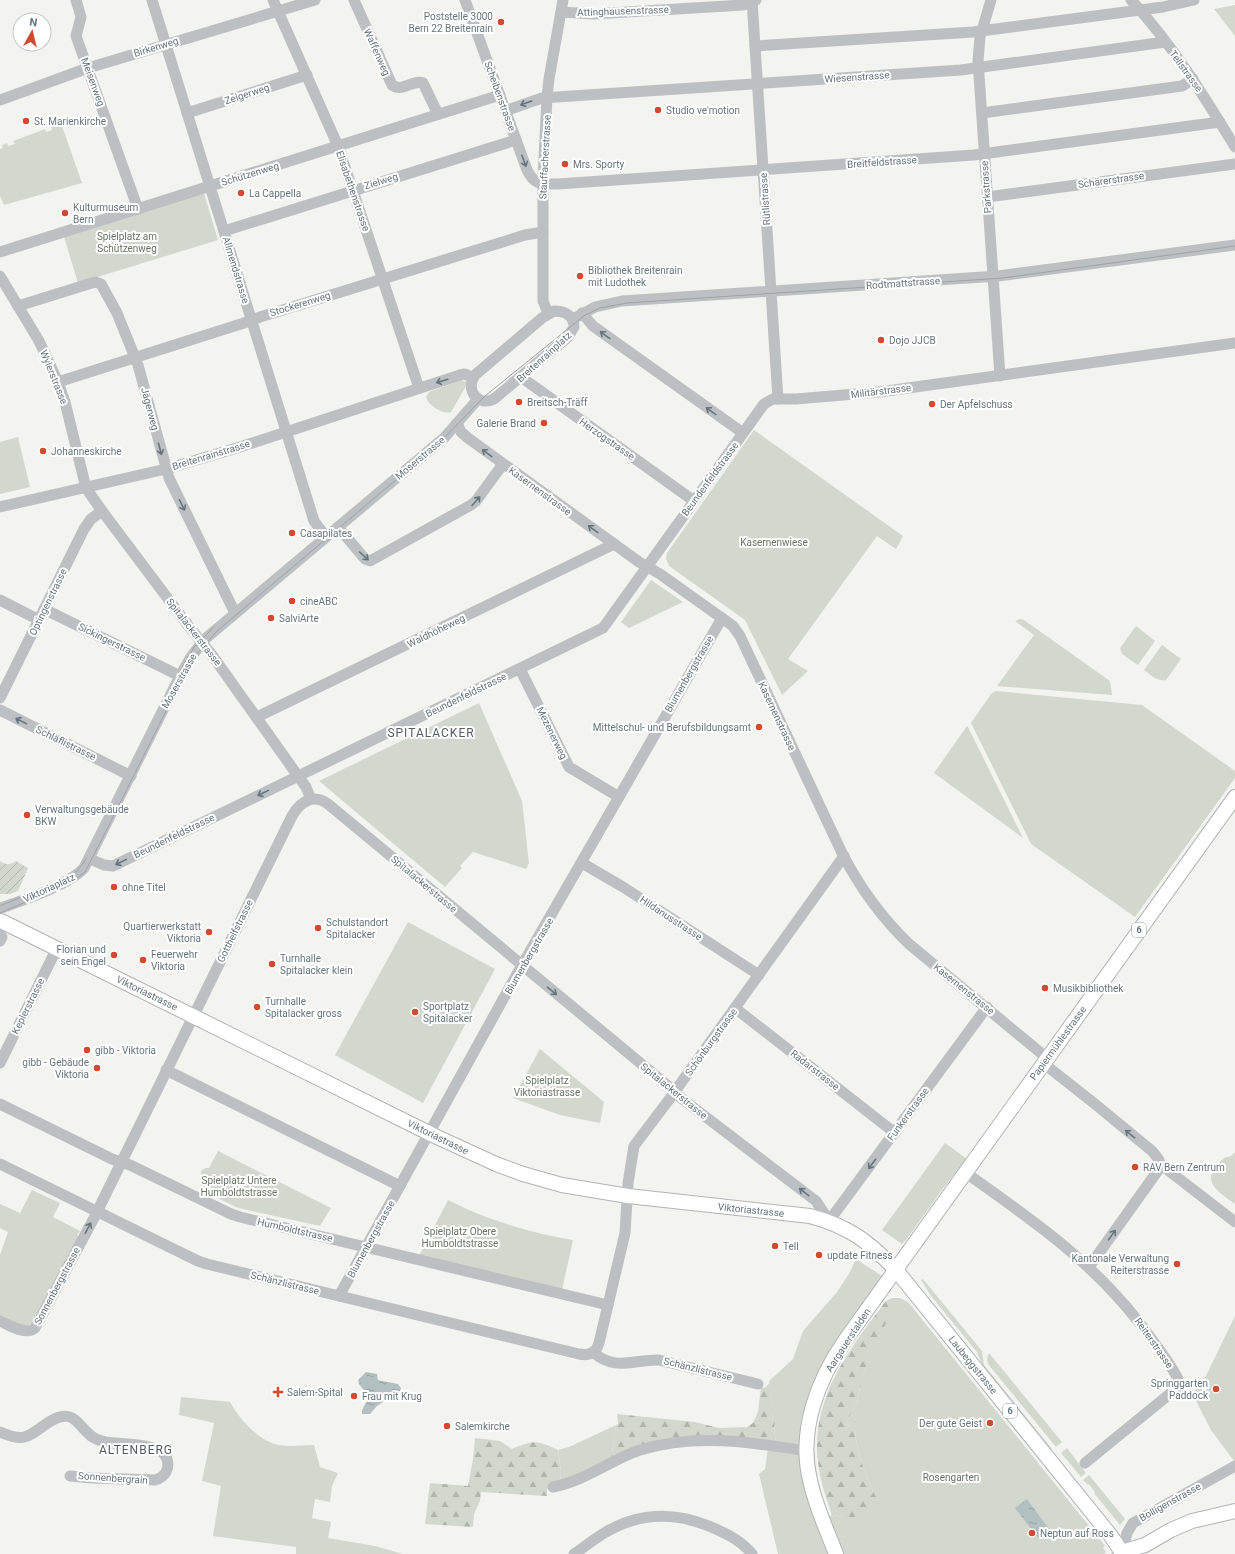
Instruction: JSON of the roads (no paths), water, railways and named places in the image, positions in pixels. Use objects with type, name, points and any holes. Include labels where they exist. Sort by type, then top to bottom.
[{"type":"main road","name":"Papiermühlestrasse","points":[[896,1270],[1235,797]]},
{"type":"main road","name":"Viktoriastrasse","points":[[0,919],[476,1156],[523,1174],[562,1185],[628,1196],[810,1216],[829,1221],[859,1236],[882,1255],[896,1270]]},
{"type":"main road","name":"Aargauerstalden","points":[[836,1554],[813,1492],[807,1465],[806,1451],[808,1430],[813,1406],[821,1382],[841,1346],[896,1270]]},
{"type":"main road","name":"Laubeggstrasse","points":[[896,1270],[1111,1536],[1121,1553]]},
{"type":"main road","points":[[1121,1553],[1145,1545],[1171,1530],[1192,1521],[1235,1511]]},
{"type":"street","name":"Meisenweg","points":[[76,0],[80,17],[76,36],[138,209]]},
{"type":"street","name":"Allmendstrasse","points":[[152,0],[314,521],[326,537]]},
{"type":"street","name":"Elisabethenstrasse","points":[[273,0],[338,146],[419,388]]},
{"type":"street","name":"Birkenweg","points":[[0,100],[88,68],[314,0]]},
{"type":"street","name":"Waffenweg","points":[[354,0],[392,84],[399,88],[419,82],[423,83],[438,114]]},
{"type":"street","name":"Scheibenstrasse","points":[[465,0],[530,177],[536,182],[543,184]]},
{"type":"street","name":"Stauffacherstrasse","points":[[548,314],[543,300],[543,184],[547,97],[563,0]]},
{"type":"street","name":"Parkstrasse","points":[[991,0],[982,30],[978,51],[978,68],[1000,376]]},
{"type":"street","name":"Tellstrasse","points":[[1131,0],[1140,9],[1193,79],[1235,147]]},
{"type":"street","points":[[756,46],[982,30],[1163,7],[1194,0]]},
{"type":"street","name":"Attinghausenstrasse","points":[[561,12],[594,14],[740,5],[753,1]]},
{"type":"street","name":"Rütlistrasse","points":[[753,1],[778,399]]},
{"type":"street","name":"Wiesenstrasse","points":[[505,111],[547,97],[978,68],[1165,42]]},
{"type":"street","name":"Zeigerweg","points":[[187,113],[307,75]]},
{"type":"street","points":[[982,113],[1182,86],[1193,79]]},
{"type":"street","name":"Schützenweg","points":[[0,252],[500,95]]},
{"type":"street","name":"Breitfeldstrasse","points":[[543,184],[984,154],[1220,122]]},
{"type":"street","name":"Zielweg","points":[[224,231],[516,140]]},
{"type":"street","name":"Schärerstrasse","points":[[987,197],[1235,164]]},
{"type":"street","name":"Stockerenweg","points":[[58,382],[525,234],[543,232]]},
{"type":"street","name":"Rodtmattstrasse","points":[[577,316],[600,305],[622,301],[992,276],[1235,244]]},
{"type":"street","name":"Wylerstrasse","points":[[0,276],[47,357],[58,382],[65,402],[86,488]]},
{"type":"street","name":"Jägerweg","points":[[18,306],[95,282],[99,282],[102,285],[117,313],[135,357],[166,469],[235,613]]},
{"type":"street","name":"Breitenrainplatz","points":[[478,399],[485,402],[492,400],[568,337],[574,327],[577,316],[554,311],[548,314]]},
{"type":"street","points":[[478,399],[472,393],[471,388],[473,378],[481,369],[548,314]]},
{"type":"street","points":[[577,316],[743,433]]},
{"type":"street","name":"Militärstrasse","points":[[743,433],[764,404],[773,399],[796,399],[879,392],[1235,344]]},
{"type":"street","points":[[419,388],[465,374],[473,378]]},
{"type":"street","name":"Herzogstrasse","points":[[521,377],[694,501]]},
{"type":"street","name":"Breitenrainstrasse","points":[[0,508],[166,469],[286,432],[419,388]]},
{"type":"street","name":"Moserstrasse","points":[[90,859],[180,676],[188,661],[202,642],[444,438],[478,399]]},
{"type":"street","name":"Kasernenstrasse","points":[[457,423],[464,436],[614,544],[733,626],[740,636],[844,856],[862,887],[903,938],[987,1007],[1045,1061]]},
{"type":"street","name":"Beundenfeldstrasse","points":[[90,859],[104,865],[113,866],[603,628],[743,433]]},
{"type":"street","points":[[338,527],[365,559],[370,561],[471,505],[476,501],[503,464]]},
{"type":"street","name":"Spitalackerstrasse","points":[[86,488],[257,717],[306,787],[311,799],[319,800],[328,804],[674,1092],[816,1201],[829,1221]]},
{"type":"street","name":"Optingenstrasse","points":[[0,698],[85,527],[91,519],[102,511]]},
{"type":"street","name":"Waldhöheweg","points":[[257,717],[614,544]]},
{"type":"street","points":[[0,600],[39,620]]},
{"type":"street","name":"Sickingerstrasse","points":[[44,609],[180,676]]},
{"type":"street","name":"Blumenbergstrasse","points":[[339,1296],[522,966],[722,618]]},
{"type":"street","name":"Mezenerweg","points":[[520,669],[570,768],[619,797]]},
{"type":"street","name":"Schläflistrasse","points":[[0,710],[131,776]]},
{"type":"street","name":"Gotthelfstrasse","points":[[97,1211],[292,816],[302,803],[311,799]]},
{"type":"street","name":"Schönburgstrasse","points":[[590,1353],[599,1343],[625,1233],[628,1183],[634,1146],[844,856]]},
{"type":"street","name":"Viktoriaplatz","points":[[0,919],[74,877],[84,868],[90,859]]},
{"type":"street","name":"Hildanusstrasse","points":[[582,863],[623,887],[759,975]]},
{"type":"street","points":[[0,919],[2,937],[0,941]]},
{"type":"street","name":"Keplerstrasse","points":[[0,1063],[56,948]]},
{"type":"street","name":"Funkerstrasse","points":[[829,1221],[987,1007]]},
{"type":"street","name":"Radarstrasse","points":[[735,1008],[895,1133]]},
{"type":"street","points":[[1045,1061],[1152,1151],[1158,1158],[1160,1164],[1235,1222]]},
{"type":"street","points":[[166,1070],[400,1186]]},
{"type":"street","name":"Humboldtstrasse","points":[[0,1104],[112,1159],[130,1165],[231,1214],[608,1305]]},
{"type":"street","name":"Schänzlistrasse","points":[[0,1164],[198,1261],[533,1343],[590,1353],[608,1363],[624,1364],[659,1360],[758,1384]]},
{"type":"street","points":[[1089,1267],[1157,1172],[1160,1164]]},
{"type":"street","name":"Reiterstrasse","points":[[966,1173],[1043,1228],[1089,1267],[1114,1292],[1138,1321],[1177,1376],[1179,1384],[1175,1390],[1085,1464]]},
{"type":"street","name":"Sonnenbergstrasse","points":[[0,1321],[25,1331],[31,1331],[34,1328],[97,1211]]},
{"type":"street","name":"Sonnenbergrain","points":[[0,1433],[15,1438],[25,1438],[55,1419],[65,1416],[78,1421],[88,1434],[99,1440],[158,1449],[165,1454],[168,1464],[167,1471],[163,1476],[158,1480],[152,1481],[70,1476]]},
{"type":"street","points":[[553,1487],[578,1480],[616,1460],[640,1450],[682,1442],[706,1440],[743,1442],[806,1451]]},
{"type":"street","name":"Bolligenstrasse","points":[[1121,1553],[1127,1533],[1133,1523],[1235,1466]]},
{"type":"street","points":[[574,1554],[599,1536],[616,1527],[636,1520],[665,1516],[690,1519],[720,1531],[740,1543],[752,1554]]},
{"type":"water","points":[[366,1372],[377,1374],[378,1380],[398,1384],[401,1388],[400,1391],[377,1406],[370,1414],[362,1414],[362,1410],[369,1397],[359,1384],[358,1380]]},
{"type":"water","points":[[1027,1499],[1049,1529],[1049,1531],[1042,1532],[1040,1538],[1038,1538],[1015,1508]]},
{"type":"tram line","points":[[0,913],[70,883],[85,872],[185,673],[196,655],[217,631],[436,446],[485,396],[585,315],[600,308],[627,303],[1003,278],[1235,246]]},
{"type":"tram line","points":[[177,676],[194,647],[214,627]]},
{"type":"tram line","points":[[0,906],[69,877],[78,870],[86,859]]},
{"type":"place","name":"Poststelle 3000 Bern 22 Breitenrain","points":[[501,22]]},
{"type":"place","name":"Studio ve'motion","points":[[658,110]]},
{"type":"place","name":"St. Marienkirche","points":[[26,121]]},
{"type":"place","name":"Mrs. Sporty","points":[[565,164]]},
{"type":"place","name":"La Cappella","points":[[241,193]]},
{"type":"place","name":"Kulturmuseum Bern","points":[[65,213]]},
{"type":"place","name":"Bibliothek Breitenrain mit Ludothek","points":[[580,276]]},
{"type":"place","name":"Dojo JJCB","points":[[881,340]]},
{"type":"place","name":"Breitsch-Träff","points":[[519,402]]},
{"type":"place","name":"Der Apfelschuss","points":[[932,404]]},
{"type":"place","name":"Galerie Brand","points":[[544,423]]},
{"type":"place","name":"Johanneskirche","points":[[43,451]]},
{"type":"place","name":"Casapilates","points":[[292,533]]},
{"type":"place","name":"cineABC","points":[[292,601]]},
{"type":"place","name":"SalviArte","points":[[271,618]]},
{"type":"place","name":"Mittelschul- und Berufsbildungsamt","points":[[759,727]]},
{"type":"place","name":"Verwaltungsgebäude BKW","points":[[27,815]]},
{"type":"place","name":"ohne Titel","points":[[114,887]]},
{"type":"place","name":"Schulstandort Spitalacker","points":[[318,928]]},
{"type":"place","name":"Quartierwerkstatt Viktoria","points":[[209,932]]},
{"type":"place","name":"Florian und sein Engel","points":[[114,955]]},
{"type":"place","name":"Feuerwehr Viktoria","points":[[143,960]]},
{"type":"place","name":"Turnhalle Spitalacker klein","points":[[272,964]]},
{"type":"place","name":"Musikbibliothek","points":[[1045,988]]},
{"type":"place","name":"Turnhalle Spitalacker gross","points":[[257,1007]]},
{"type":"place","name":"Sportplatz Spitalacker","points":[[415,1012]]},
{"type":"place","name":"gibb - Viktoria","points":[[87,1050]]},
{"type":"place","name":"gibb - Gebäude Viktoria","points":[[97,1068]]},
{"type":"place","name":"RAV Bern Zentrum","points":[[1135,1167]]},
{"type":"place","name":"Tell","points":[[775,1246]]},
{"type":"place","name":"update Fitness","points":[[819,1255]]},
{"type":"place","name":"Kantonale Verwaltung Reiterstrasse","points":[[1177,1264]]},
{"type":"place","name":"Springgarten Paddock","points":[[1216,1389]]},
{"type":"place","name":"Salem-Spital","points":[[278,1392]]},
{"type":"place","name":"Frau mit Krug","points":[[354,1396]]},
{"type":"place","name":"Der gute Geist","points":[[990,1423]]},
{"type":"place","name":"Salemkirche","points":[[447,1426]]},
{"type":"place","name":"Neptun auf Ross","points":[[1032,1533]]},
{"type":"district","name":"SPITALACKER","points":[[431,733]]},
{"type":"district","name":"ALTENBERG","points":[[136,1450]]},
{"type":"park label","name":"Spielplatz am Schützenweg","points":[[127,242]]},
{"type":"park label","name":"Kasernenwiese","points":[[774,542]]},
{"type":"park label","name":"Spielplatz Viktoriastrasse","points":[[547,1086]]},
{"type":"park label","name":"Spielplatz Untere Humboldtstrasse","points":[[239,1186]]},
{"type":"park label","name":"Spielplatz Obere Humboldtstrasse","points":[[460,1236]]},
{"type":"park label","name":"Rosengarten","points":[[951,1477]]}]
